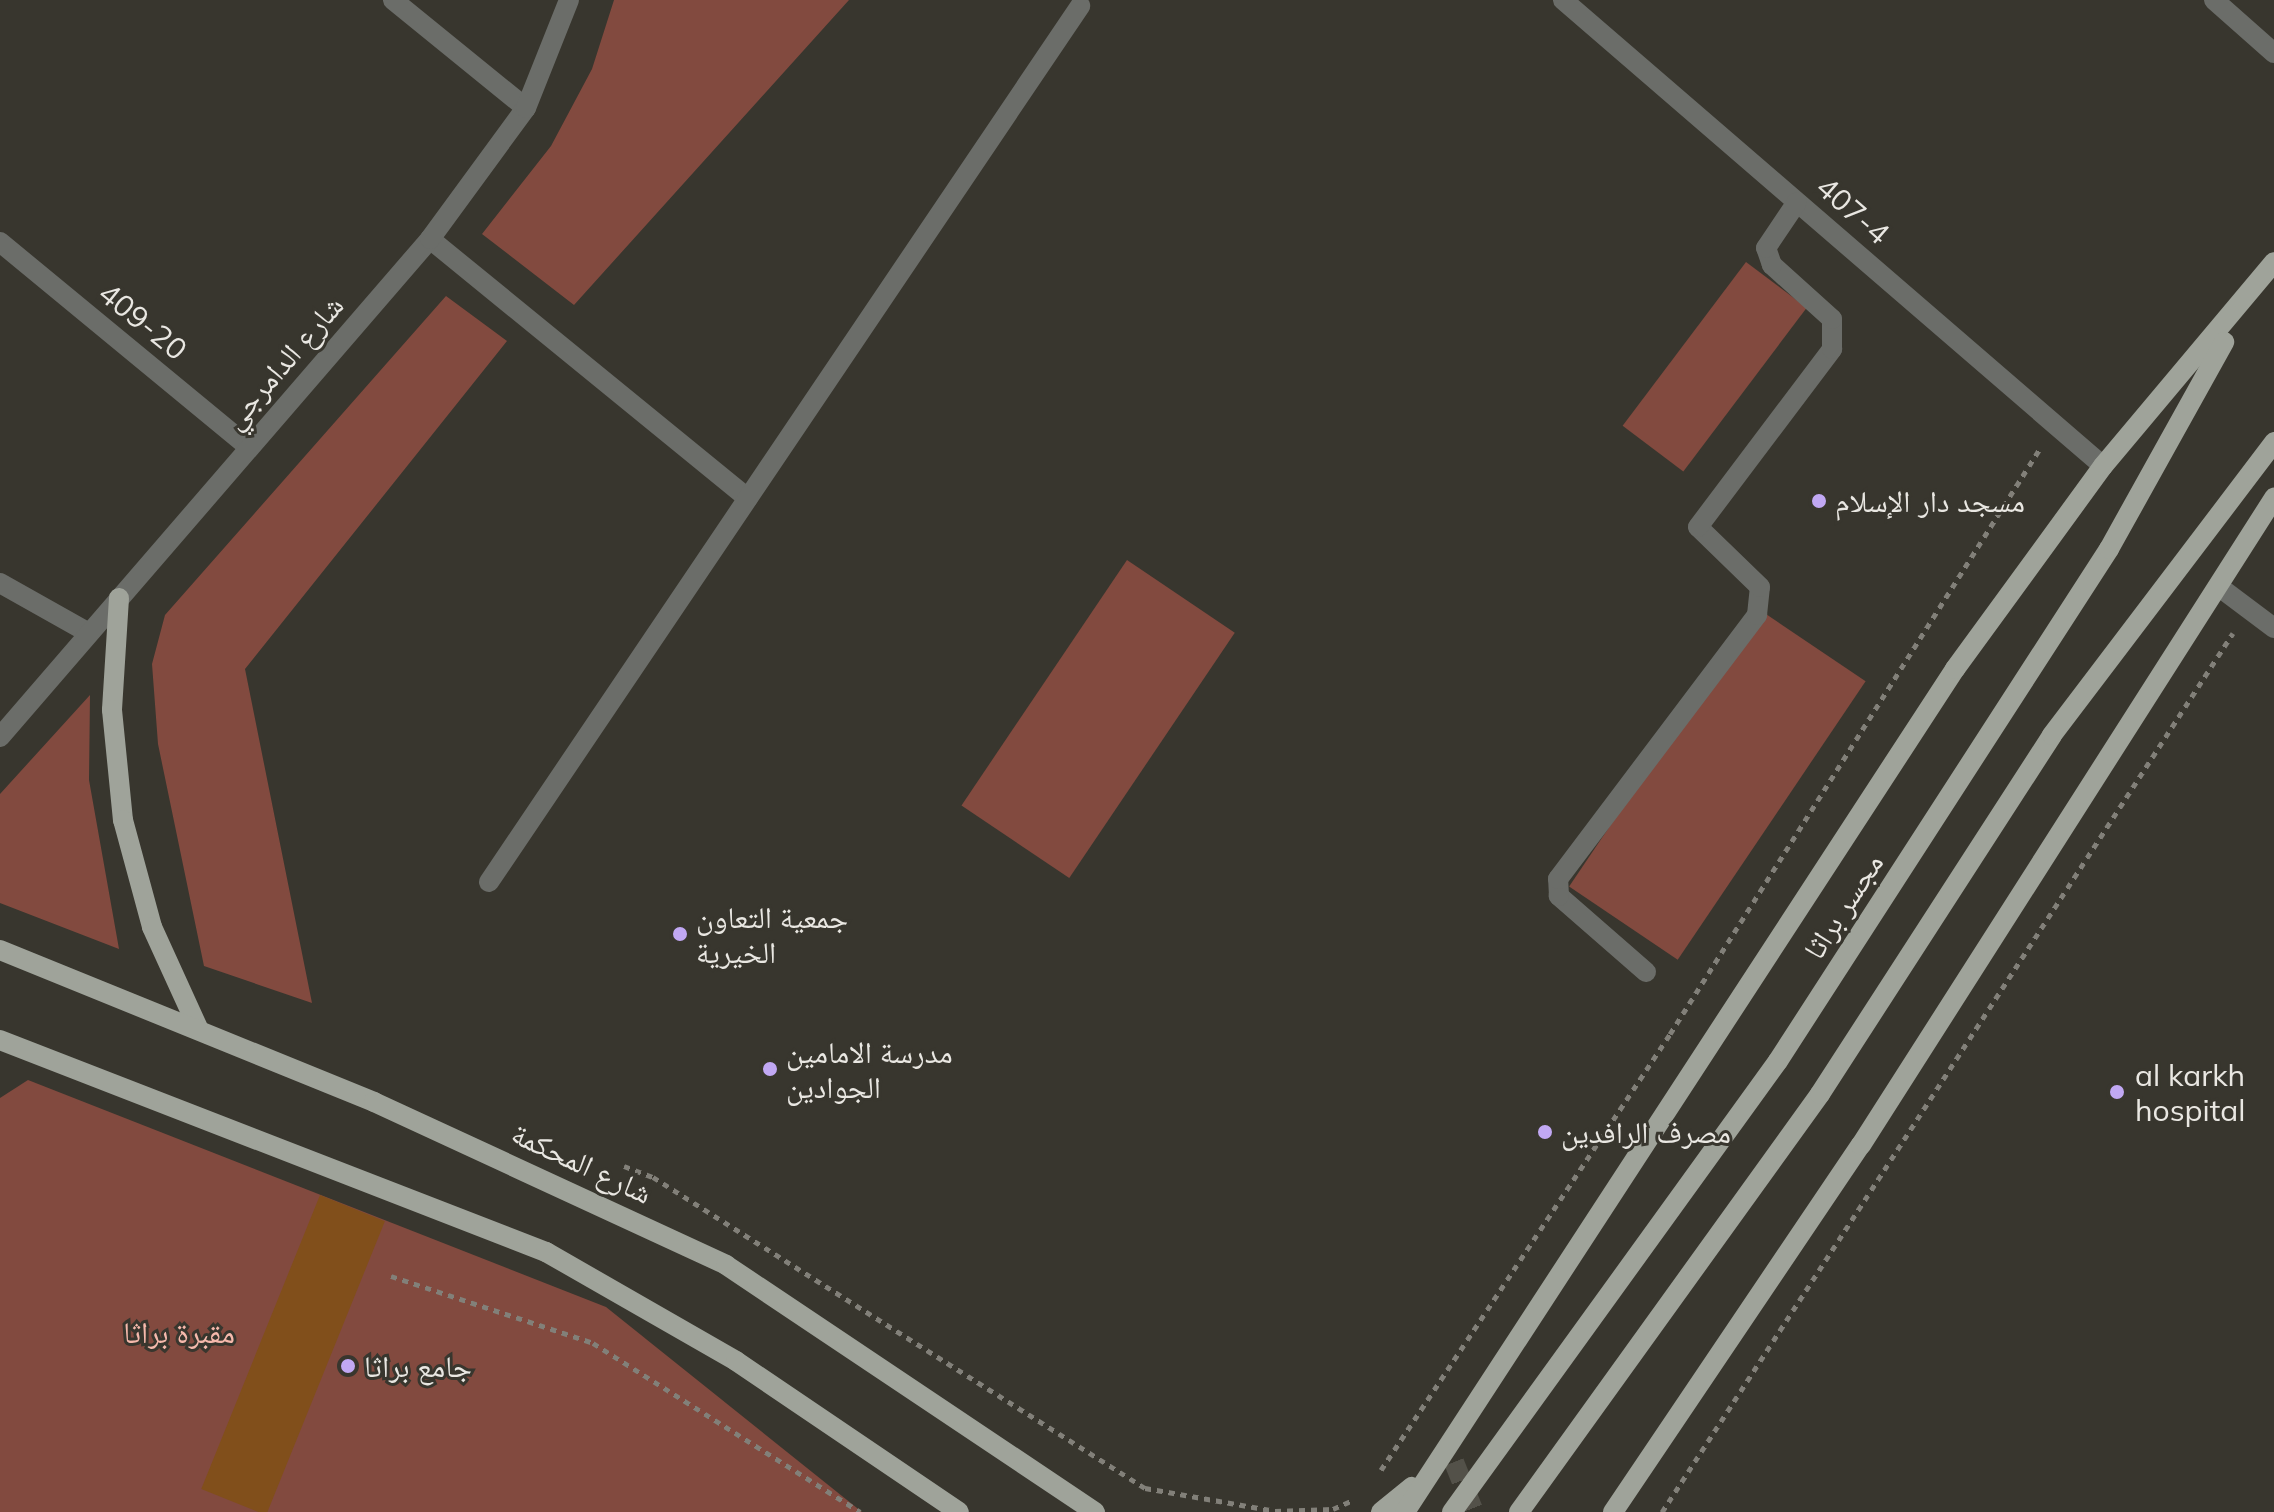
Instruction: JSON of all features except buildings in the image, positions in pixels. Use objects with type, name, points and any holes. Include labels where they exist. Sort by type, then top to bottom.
[{"type":"main road","points":[[1405,1512],[1474,1399],[1955,669],[2103,466],[2243,307],[2274,262]]},
{"type":"main road","name":"مجسر براثا","points":[[1452,1512],[1778,1061],[2109,549],[2243,307]]},
{"type":"main road","points":[[1519,1512],[1820,1094],[2052,735],[2274,442]]},
{"type":"main road","points":[[1613,1507],[2222,589],[2274,498]]},
{"type":"main road","points":[[119,598],[112,710],[123,820],[152,927],[198,1028]]},
{"type":"main road","name":"شارع المحكمة","points":[[0,950],[198,1028],[726,1265],[1088,1507],[1107,1512]]},
{"type":"main road","points":[[0,1040],[546,1252],[736,1361],[959,1512]]},
{"type":"main road","points":[[1454,1462],[1474,1399]]},
{"type":"main road","points":[[1381,1512],[1431,1467]]},
{"type":"street","points":[[393,0],[526,108]]},
{"type":"street","name":"شارع الدامرجي","points":[[0,737],[430,239],[526,108],[569,0]]},
{"type":"street","name":"407-4","points":[[1563,0],[2103,466]]},
{"type":"street","points":[[2214,0],[2274,53]]},
{"type":"street","points":[[489,882],[1080,6]]},
{"type":"street","points":[[1646,972],[1559,896],[1558,879],[1757,615],[1760,587],[1698,527],[1832,349],[1832,319],[1772,265],[1766,248],[1797,202]]},
{"type":"street","points":[[430,239],[748,498]]},
{"type":"street","name":"409-20","points":[[0,242],[249,447]]},
{"type":"street","points":[[0,583],[89,633]]},
{"type":"street","points":[[2222,589],[2274,628]]},
{"type":"path","points":[[1377,1475],[1670,1034],[2055,425]]},
{"type":"path","points":[[1662,1512],[2249,609]]},
{"type":"path","points":[[624,1166],[653,1177],[1145,1488],[1275,1512],[1333,1509],[1358,1498]]},
{"type":"path","points":[[391,1276],[593,1343],[860,1512]]},
{"type":"green space","points":[[614,0],[849,0],[574,305],[482,234],[551,146],[592,69]]},
{"type":"green space","points":[[1746,262],[1807,308],[1683,471],[1623,426]]},
{"type":"green space","points":[[446,296],[507,341],[245,669],[312,1003],[204,966],[158,744],[152,664],[165,615]]},
{"type":"green space","points":[[1127,560],[1235,633],[1069,878],[961,805]]},
{"type":"green space","points":[[1757,608],[1866,681],[1678,960],[1569,887]]},
{"type":"green space","points":[[90,695],[89,780],[119,949],[0,903],[0,794]]},
{"type":"green space","name":"مقبرة براثا","points":[[28,1080],[606,1307],[862,1512],[0,1512],[0,1098]]},
{"type":"tunnel","points":[[1454,1462],[1474,1512]]},
{"type":"place","name":"مسجد دار الإسلام","points":[[1819,501]]},
{"type":"place","name":"جمعية التعاون الخيرية","points":[[680,934]]},
{"type":"place","name":"مدرسة الامامين الجوادين","points":[[770,1069]]},
{"type":"place","name":"al karkh hospital","points":[[2117,1092]]},
{"type":"place","name":"مصرف الرافدين","points":[[1545,1132]]},
{"type":"place","name":"جامع براثا","points":[[348,1366]]}]
